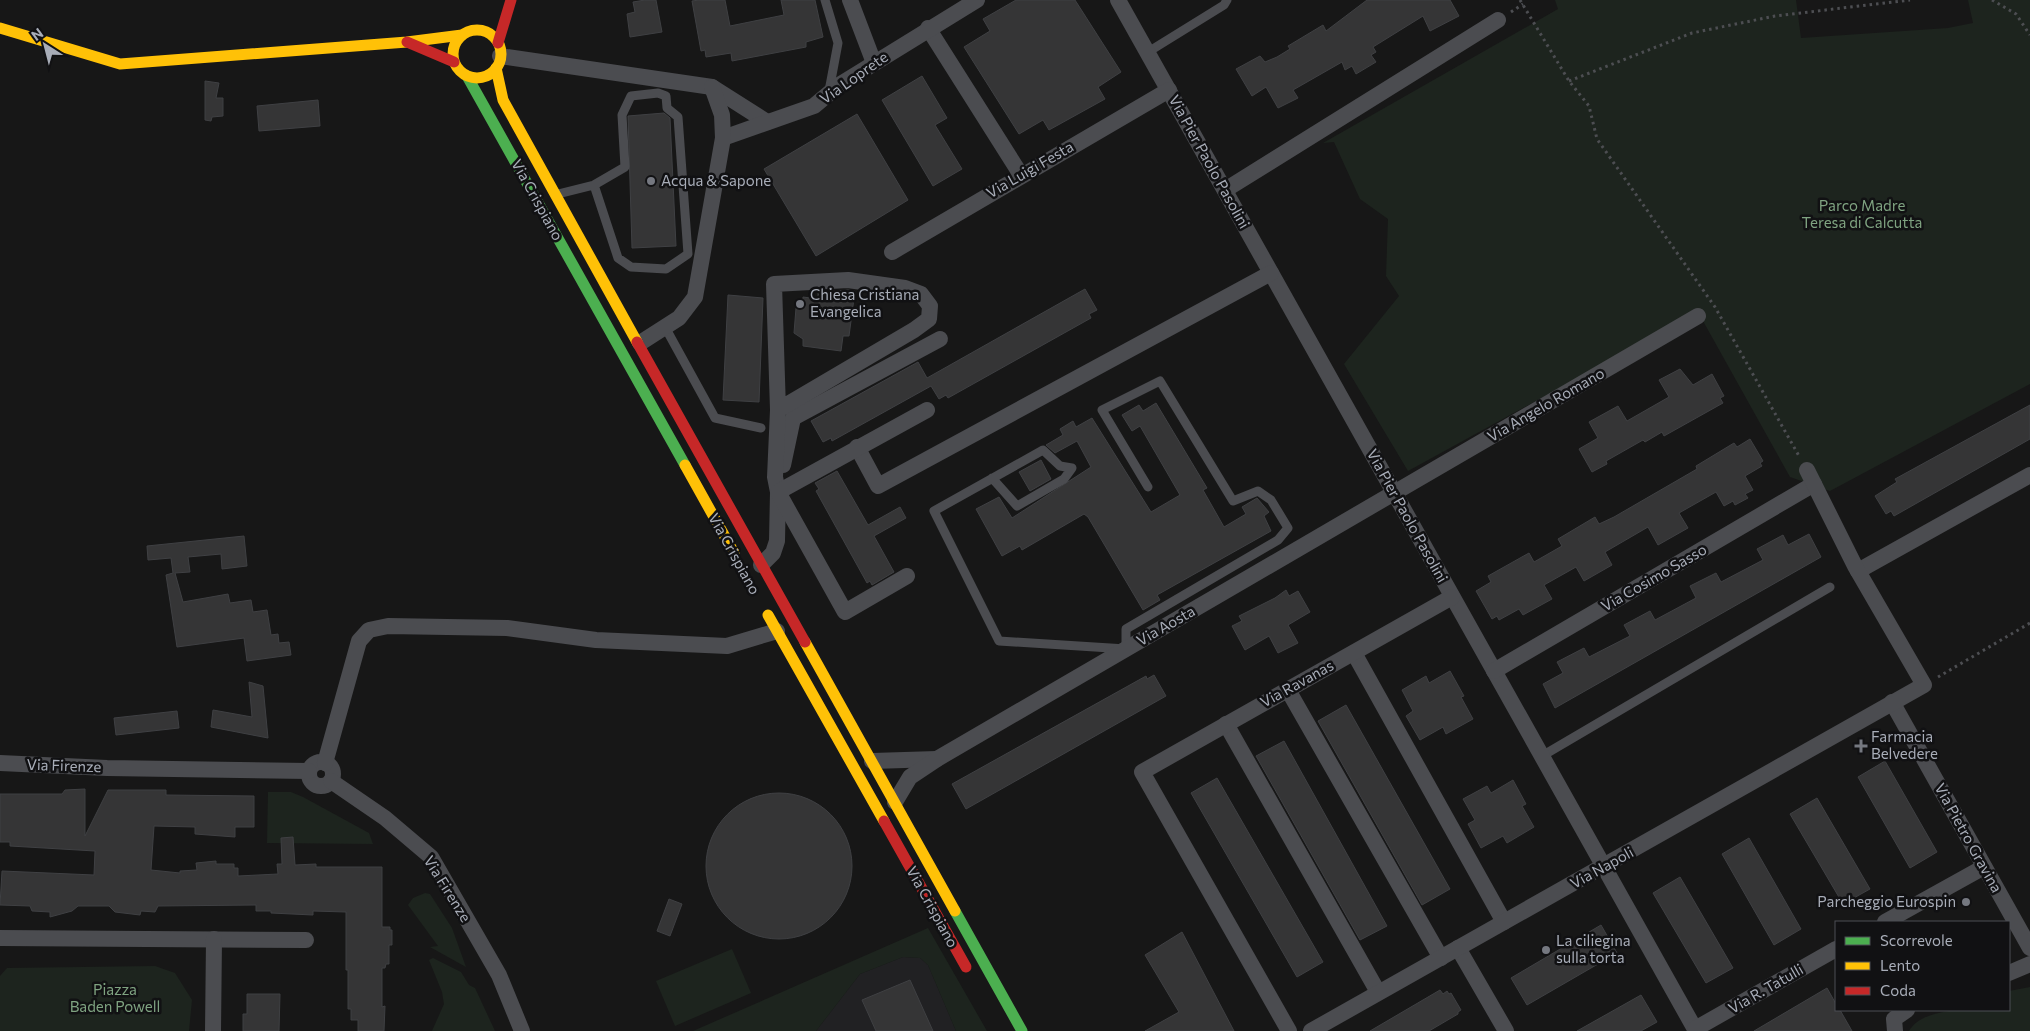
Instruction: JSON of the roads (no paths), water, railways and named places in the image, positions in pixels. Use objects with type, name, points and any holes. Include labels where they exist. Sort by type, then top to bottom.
[{"type":"main road","points":[[506,0],[456,42],[453,52],[454,62],[461,72],[467,76],[481,77],[498,56],[511,0]]},
{"type":"main road","points":[[0,28],[120,64],[408,42],[468,32],[488,32],[498,56]]},
{"type":"main road","points":[[408,42],[454,62]]},
{"type":"main road","name":"Via Crispiano","points":[[498,56],[503,100],[640,342],[761,565],[1022,1031]]},
{"type":"main road","name":"Via Crispiano","points":[[467,76],[737,560]]},
{"type":"main road","name":"Via Crispiano","points":[[761,602],[972,979]]},
{"type":"street","points":[[850,0],[874,63]]},
{"type":"street","name":"Via Loprete","points":[[722,138],[814,106],[828,94],[874,63],[928,28],[977,0]]},
{"type":"street","name":"Via Pier Paolo Pasolini","points":[[1118,0],[1695,1030]]},
{"type":"street","points":[[1225,190],[1498,20]]},
{"type":"street","points":[[928,28],[1021,175]]},
{"type":"street","points":[[498,56],[712,87],[767,122]]},
{"type":"street","points":[[640,342],[679,318],[695,297],[722,138],[722,115],[712,87]]},
{"type":"street","name":"Via Luigi Festa","points":[[892,252],[1169,90]]},
{"type":"street","points":[[857,447],[878,486],[1271,273]]},
{"type":"street","name":"Via Crispiano","points":[[778,410],[914,330],[929,319],[930,306],[921,294],[905,288],[848,280],[774,284],[778,410],[775,477],[778,492]]},
{"type":"street","name":"Via Angelo Romano","points":[[1395,493],[1698,316]]},
{"type":"street","name":"Via Crispiano","points":[[761,565],[773,553],[776,541],[778,492],[793,418],[940,339]]},
{"type":"street","points":[[907,576],[845,612],[778,492],[927,410]]},
{"type":"street","points":[[1807,470],[1858,572],[2030,475]]},
{"type":"street","name":"Via Cosimo Sasso","points":[[1494,671],[1814,484]]},
{"type":"street","name":"Via Aosta","points":[[937,759],[1395,493]]},
{"type":"street","name":"Via Napoli","points":[[1311,1031],[1924,685],[1858,572]]},
{"type":"street","name":"Via Ravanas","points":[[1289,1031],[1142,772],[1452,597]]},
{"type":"street","points":[[325,763],[359,642],[369,630],[388,626],[507,628],[596,640],[727,646],[777,631]]},
{"type":"street","points":[[1354,653],[1504,922]]},
{"type":"street","points":[[1288,690],[1441,958]]},
{"type":"street","name":"Via Pietro Gravina","points":[[1892,702],[2030,948]]},
{"type":"street","points":[[1226,724],[1378,992]]},
{"type":"street","points":[[872,761],[937,759]]},
{"type":"street","points":[[895,802],[910,777],[937,759]]},
{"type":"street","points":[[318,762],[325,763],[331,768],[333,774],[330,781],[324,786],[316,785],[310,780],[309,771],[312,765],[318,762]]},
{"type":"street","name":"Via Firenze","points":[[0,763],[107,768],[309,771]]},
{"type":"street","name":"Via Firenze","points":[[330,781],[385,818],[431,858],[499,975],[522,1031]]},
{"type":"street","points":[[1886,921],[1984,867]]},
{"type":"street","points":[[0,938],[306,940]]},
{"type":"street","points":[[213,1031],[214,939]]},
{"type":"street","points":[[1458,948],[1506,1031]]},
{"type":"street","name":"Via R. Tatulli","points":[[1695,1030],[1835,950]]},
{"type":"street","points":[[2010,973],[2030,964]]},
{"type":"lane","points":[[825,0],[838,43],[828,94]]},
{"type":"lane","points":[[1148,52],[1224,5],[1227,0]]},
{"type":"lane","name":"Via Crispiano","points":[[556,195],[594,185],[625,167],[622,115],[631,96],[658,93],[666,96],[667,108],[678,117],[688,254],[666,269],[631,267],[618,258],[594,185]]},
{"type":"lane","points":[[665,327],[715,418],[761,428]]},
{"type":"lane","points":[[992,478],[1016,506],[1064,479],[1072,468],[1060,466],[1043,450],[992,478],[934,511],[999,641],[1126,649],[1126,629],[1278,540],[1288,528],[1271,500],[1258,491],[1233,501],[1160,381],[1102,410],[1148,487]]},
{"type":"lane","points":[[1542,756],[1830,588]]},
{"type":"place","name":"Acqua & Sapone","points":[[651,181]]},
{"type":"place","name":"Chiesa Cristiana Evangelica","points":[[800,304]]},
{"type":"place","name":"Farmacia Belvedere","points":[[1861,746]]},
{"type":"place","name":"Parcheggio Eurospin","points":[[1966,902]]},
{"type":"place","name":"La ciliegina sulla torta","points":[[1546,950]]},
{"type":"park label","name":"Parco Madre Teresa di Calcutta","points":[[1862,214]]},
{"type":"park label","name":"Piazza Baden Powell","points":[[115,998]]}]
